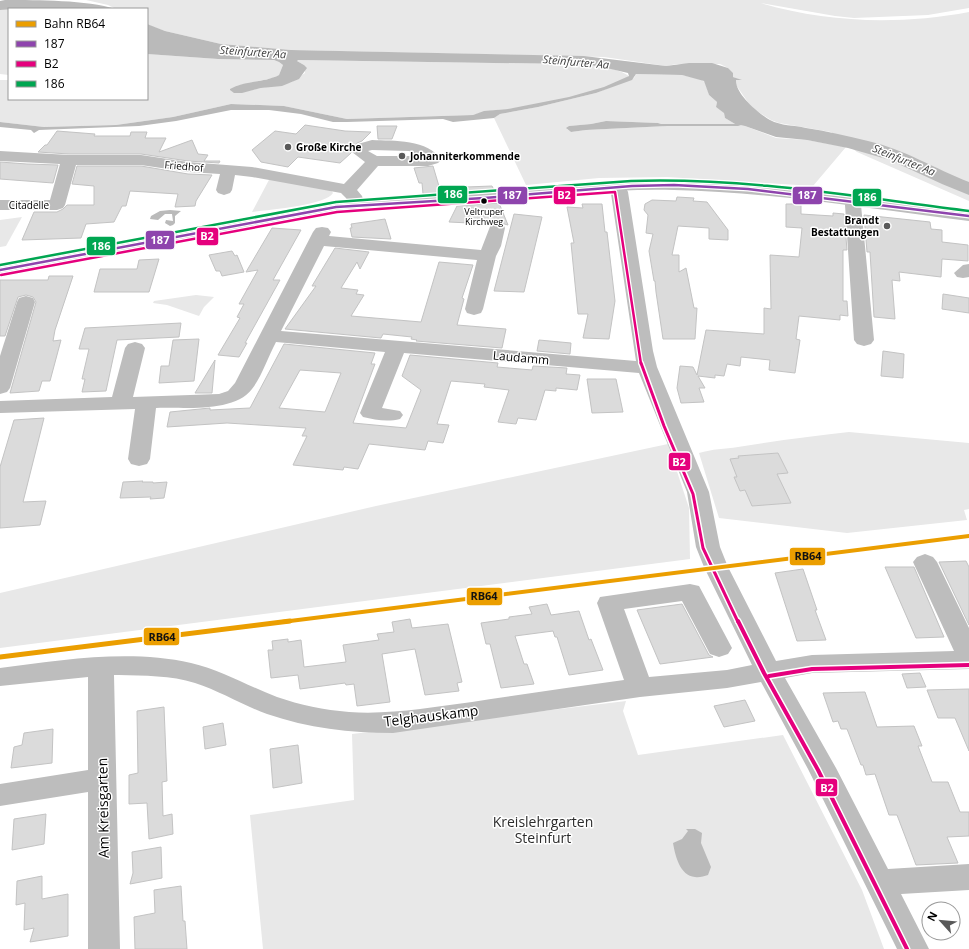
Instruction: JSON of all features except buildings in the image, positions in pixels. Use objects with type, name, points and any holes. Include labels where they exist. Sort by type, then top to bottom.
[{"type":"street","name":"Friedhof","points":[[0,156],[69,160],[136,160],[174,166],[252,172],[346,189]]},
{"type":"street","name":"Citadelle","points":[[0,205],[57,205],[69,160]]},
{"type":"street","points":[[357,205],[354,196],[346,189],[352,186],[374,161]]},
{"type":"street","points":[[224,190],[229,170]]},
{"type":"street","points":[[0,270],[144,244],[240,224],[357,205],[480,198],[618,187],[674,185],[724,187],[855,201],[969,216]]},
{"type":"street","points":[[618,187],[620,192],[643,351],[647,367],[698,492],[708,547],[737,610],[768,671],[822,768],[913,949]]},
{"type":"street","points":[[855,201],[853,204],[864,340]]},
{"type":"street","points":[[474,309],[486,256],[492,246],[497,228]]},
{"type":"street","points":[[26,302],[2,406],[222,400],[235,395],[244,386],[320,236],[486,256]]},
{"type":"street","name":"Laudamm","points":[[269,336],[627,367],[647,367]]},
{"type":"street","points":[[121,402],[135,348]]},
{"type":"street","points":[[394,414],[370,412],[396,348]]},
{"type":"street","points":[[138,459],[146,402]]},
{"type":"street","points":[[925,562],[969,655]]},
{"type":"street","points":[[640,687],[608,603],[690,592],[719,648]]},
{"type":"street","name":"Telghauskamp","points":[[0,677],[100,667],[153,667],[190,672],[214,679],[283,709],[317,718],[341,722],[370,724],[393,723],[640,687],[727,679],[812,664],[969,660]]},
{"type":"street","name":"Am Kreisgarten","points":[[100,667],[104,949]]},
{"type":"street","points":[[0,795],[102,779]]},
{"type":"street","points":[[879,884],[911,880],[969,877]]},
{"type":"green space","points":[[86,0],[969,0],[969,8],[928,15],[854,18],[760,3],[811,15],[864,20],[917,19],[969,12],[969,201],[857,152],[831,132],[779,123],[771,120],[752,108],[736,85],[736,80],[741,80],[733,77],[728,68],[720,64],[677,64],[666,66],[604,57],[291,50],[221,44],[165,31],[148,25],[148,8],[114,8],[108,5]]},
{"type":"green space","points":[[8,9],[8,75],[0,74],[0,10]]},
{"type":"green space","points":[[148,54],[218,59],[274,60],[283,65],[279,75],[273,78],[236,86],[234,93],[292,82],[305,73],[304,65],[297,60],[577,64],[608,68],[622,72],[629,76],[604,88],[588,93],[554,101],[473,115],[347,119],[284,106],[231,104],[173,117],[116,125],[44,127],[0,122],[0,80],[8,80],[8,100],[148,100]]},
{"type":"green space","points":[[636,74],[682,75],[700,79],[705,82],[709,95],[717,102],[716,107],[724,112],[725,118],[735,124],[745,126],[776,138],[807,140],[846,147],[813,186],[667,177],[599,178],[526,185],[494,118],[500,114],[538,107],[596,93],[634,78]],"holes":[[[606,121],[658,123],[666,126],[571,132],[567,129],[569,126]]]},
{"type":"green space","points":[[270,178],[330,189],[333,193],[320,201],[309,204],[252,212]]},
{"type":"green space","points":[[22,217],[6,246],[0,247],[0,220]]},
{"type":"green space","points":[[196,295],[214,297],[204,307],[199,316],[167,305],[153,303],[154,301]]},
{"type":"green space","points":[[849,432],[969,443],[969,509],[964,510],[967,520],[847,533],[719,518],[699,453]]},
{"type":"green space","points":[[668,444],[689,508],[690,559],[0,648],[0,593],[376,506]]},
{"type":"green space","name":"Kreislehrgarten Steinfurt","points":[[626,701],[623,711],[638,755],[783,735],[862,890],[884,949],[263,949],[250,815],[354,800],[352,734]]},
{"type":"water","points":[[47,0],[77,2],[112,8],[8,8],[8,10],[0,10],[0,1]]},
{"type":"water","name":"Steinfurter Aa","points":[[148,24],[165,31],[221,44],[291,50],[584,56],[666,66],[689,63],[712,63],[728,68],[733,73],[733,77],[742,80],[736,80],[739,91],[743,97],[748,103],[770,120],[783,124],[852,137],[894,149],[969,182],[969,195],[890,160],[848,148],[807,140],[776,137],[735,124],[725,118],[724,113],[716,107],[717,102],[709,95],[704,81],[682,75],[636,74],[632,80],[596,93],[538,107],[500,114],[494,118],[453,122],[443,119],[333,122],[301,114],[269,110],[231,110],[176,121],[139,126],[39,130],[34,133],[31,130],[0,127],[0,122],[44,127],[116,125],[173,117],[231,104],[284,106],[347,119],[473,115],[484,111],[508,109],[569,97],[604,87],[629,76],[628,73],[598,66],[569,64],[298,60],[297,61],[307,68],[299,79],[282,86],[234,93],[230,89],[236,86],[273,78],[279,75],[283,65],[274,60],[218,59],[148,54]]},
{"type":"water","points":[[606,121],[658,123],[667,126],[571,132],[566,128],[569,126]]},
{"type":"water","points":[[160,211],[181,211],[175,216],[175,223],[173,225],[170,226],[165,223],[166,220],[173,221],[172,214],[165,214],[158,220],[150,219],[151,216]]},
{"type":"water","points":[[686,829],[695,829],[702,833],[701,843],[711,867],[708,875],[698,877],[690,876],[679,864],[673,843],[682,839],[688,831]]},
{"type":"waterway","points":[[660,125],[738,125],[743,123]]},
{"type":"rail line","name":"RB64","points":[[0,657],[969,536]]},
{"type":"transit line","name":"186","points":[[0,265],[336,202],[480,193],[631,181],[674,180],[748,184],[969,211]]},
{"type":"transit line","name":"187","points":[[0,270],[336,207],[484,198],[632,186],[674,185],[748,189],[969,216]]},
{"type":"transit line","name":"B2","points":[[1,275],[337,212],[615,192],[638,352],[642,369],[693,494],[703,548],[764,673],[818,770],[907,949]]},
{"type":"transit line","name":"B2","points":[[769,676],[812,669],[969,665]]},
{"type":"place","name":"Große Kirche","points":[[288,147]]},
{"type":"place","name":"Johanniterkommende","points":[[402,156]]},
{"type":"place","name":"Veltruper Kirchweg","points":[[484,201]]},
{"type":"place","name":"Brandt Bestattungen","points":[[887,226]]}]
